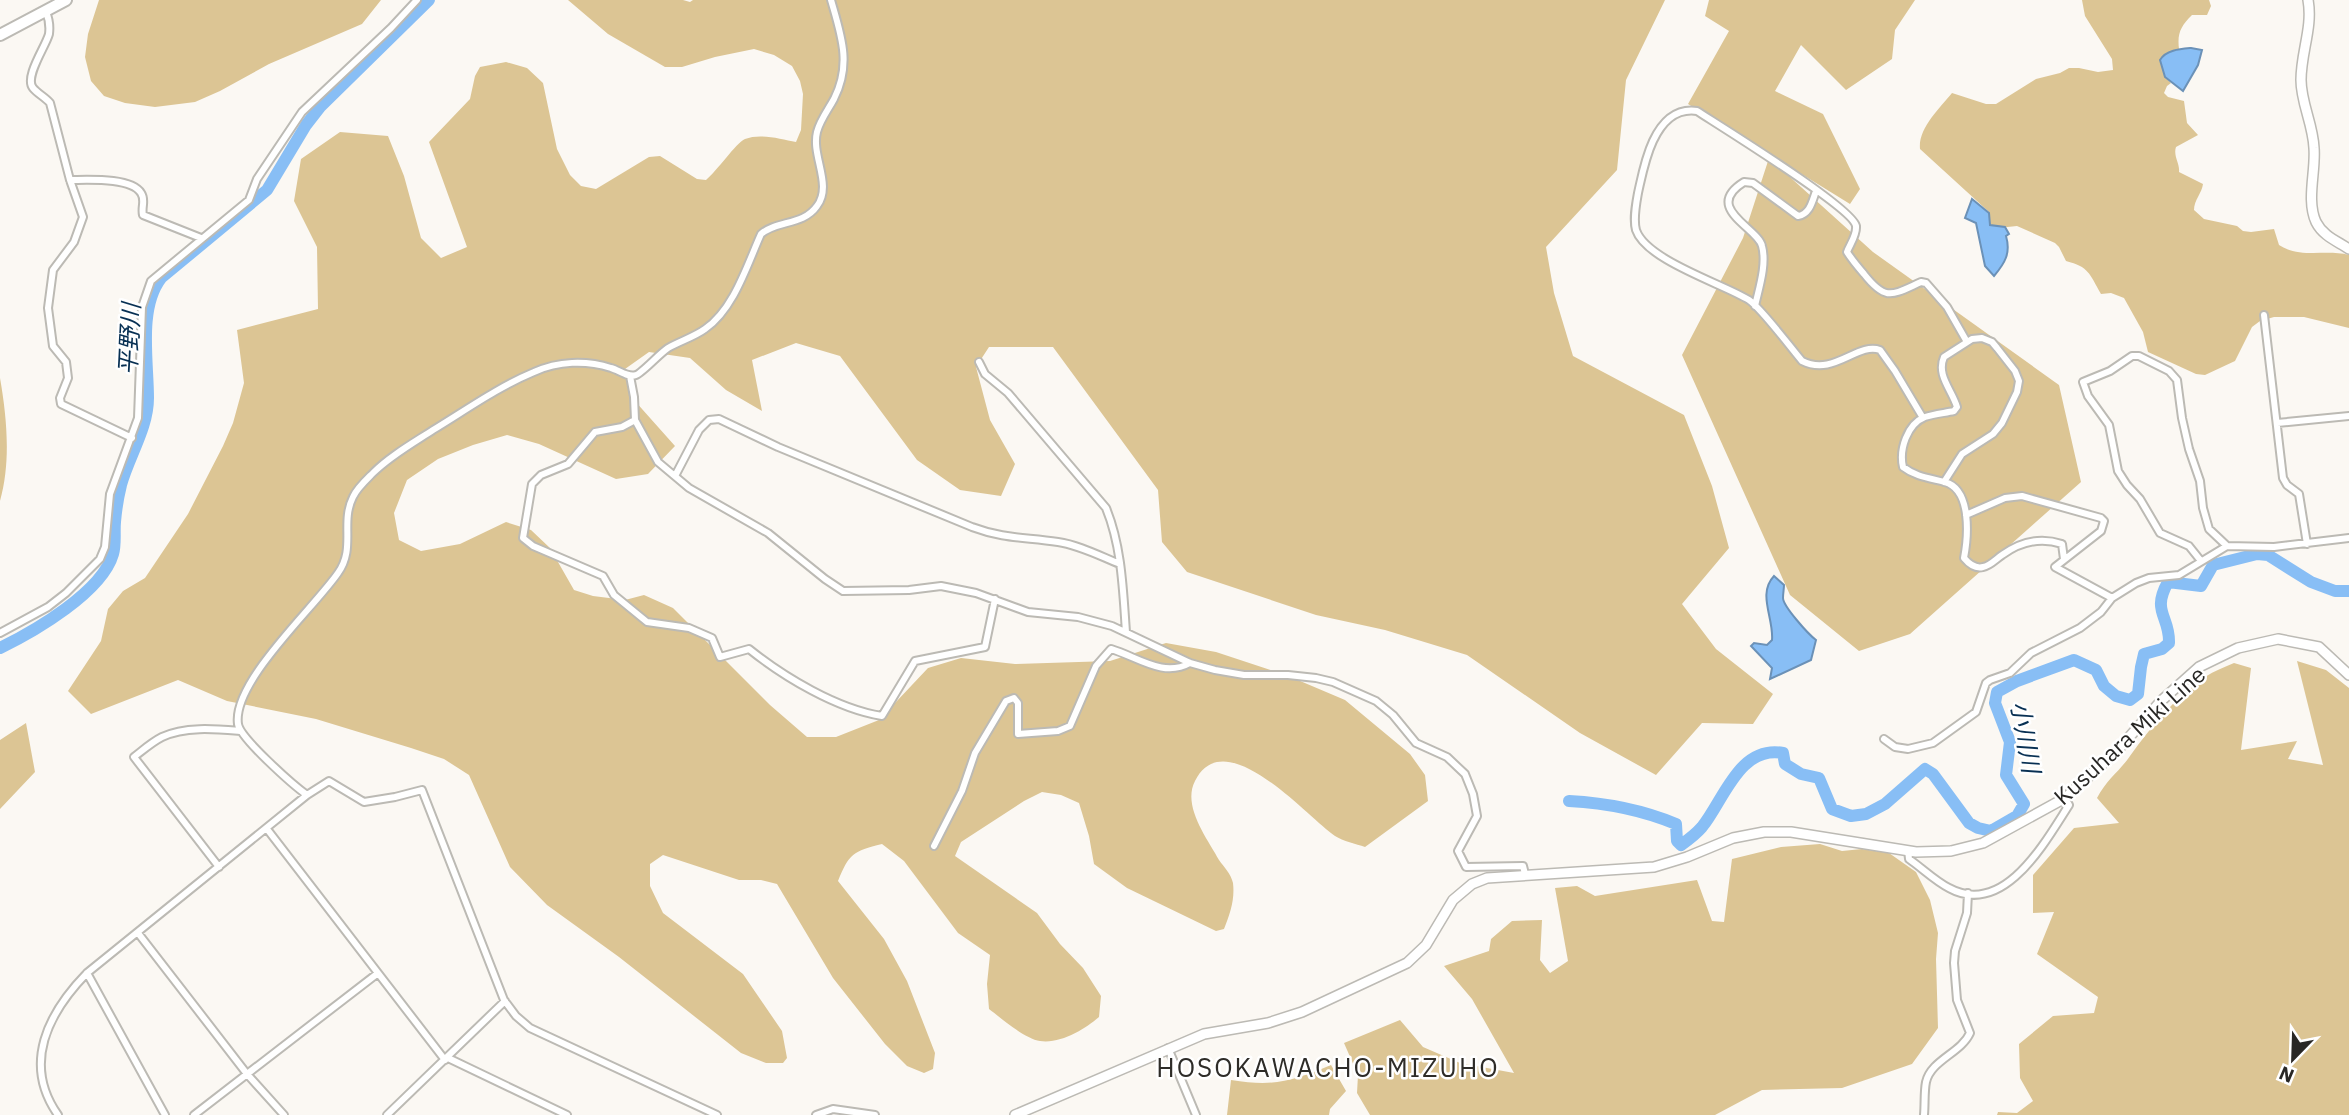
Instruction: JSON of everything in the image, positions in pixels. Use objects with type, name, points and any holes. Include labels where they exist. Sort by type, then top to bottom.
[{"type":"highway","points":[[0,35],[60,2]]},
{"type":"main road","points":[[2308,0],[2309,28],[2301,80],[2304,109],[2315,150],[2312,204],[2317,224],[2327,236],[2349,248]]},
{"type":"main road","name":"Kusuhara Miki Line","points":[[1015,1115],[1204,1034],[1285,1019],[1406,963],[1426,945],[1453,900],[1472,884],[1487,878],[1654,867],[1733,838],[1764,832],[1791,832],[1908,850],[1951,851],[1983,844],[2065,798],[2116,752],[2161,701],[2199,667],[2238,648],[2278,639],[2319,647],[2349,675]]},
{"type":"street","points":[[0,634],[48,607],[100,559],[105,547],[110,494],[138,418],[142,306],[144,295],[157,274],[249,200],[257,179],[302,112],[417,0]]},
{"type":"street","points":[[307,796],[240,731],[237,723],[238,712],[246,689],[305,611],[338,573],[348,556],[349,510],[353,497],[376,470],[404,449],[508,384],[546,367],[568,363],[591,364],[630,376],[638,375],[668,348],[704,330],[717,319],[732,296],[761,234],[768,228],[789,225],[799,220],[818,206],[823,194],[817,134],[844,77],[845,61],[844,44],[831,0]]},
{"type":"street","points":[[46,12],[50,21],[49,36],[34,67],[31,82],[32,87],[50,103],[70,180],[83,217],[74,242],[53,270],[48,308],[53,346],[66,362],[68,378],[60,398],[61,404],[132,438]]},
{"type":"street","points":[[1923,418],[1880,350],[1871,349],[1841,361],[1812,366],[1802,361],[1751,302],[1672,262],[1654,250],[1637,233],[1637,202],[1643,165],[1663,124],[1671,116],[1683,111],[1698,111],[1842,209],[1856,226],[1847,252],[1873,285],[1881,293],[1890,294],[1921,282],[1926,283],[1947,307],[1967,342]]},
{"type":"street","points":[[70,180],[108,180],[138,189],[143,195],[143,215],[201,238]]},
{"type":"street","points":[[1755,306],[1763,264],[1763,248],[1761,242],[1732,213],[1732,191],[1744,182],[1753,183],[1797,216],[1804,215],[1809,209],[1816,191]]},
{"type":"street","points":[[2264,315],[2283,478],[2287,485],[2299,494],[2307,544]]},
{"type":"street","points":[[1944,482],[1962,454],[1993,434],[2002,423],[2017,391],[2015,371],[1992,342],[1982,338],[1967,342],[1949,353],[1941,363],[1942,374],[1957,407],[1954,411],[1923,418],[1910,431],[1900,457],[1903,467],[1928,480],[1944,482],[1953,487],[1959,495],[1966,515],[1968,537],[1964,558],[1969,564],[1979,568],[1987,567],[2021,544],[2038,541],[2062,544],[2064,559]]},
{"type":"street","points":[[2201,561],[2189,546],[2160,533],[2140,499],[2127,485],[2118,471],[2109,425],[2088,396],[2083,382],[2110,371],[2132,356],[2139,356],[2169,371],[2177,380],[2182,418],[2200,481],[2209,529],[2227,546]]},
{"type":"street","points":[[979,362],[985,373],[1008,393],[1106,508],[1114,527],[1120,564],[1126,632]]},
{"type":"street","points":[[630,376],[635,420],[658,462],[711,503],[768,533],[843,591],[909,590],[941,586],[976,593],[1028,612],[1078,617],[1112,626],[1190,663],[1214,670],[1244,675],[1288,675],[1333,682],[1376,701],[1393,715],[1416,743],[1447,757],[1465,774],[1473,794],[1477,816],[1458,851],[1466,867],[1523,866],[1525,874]]},
{"type":"street","points":[[2277,423],[2349,416]]},
{"type":"street","points":[[675,476],[699,430],[709,420],[719,419],[778,447],[972,527],[1019,539],[1059,542],[1120,564]]},
{"type":"street","points":[[635,420],[622,427],[595,432],[568,464],[541,475],[532,484],[523,538],[533,546],[603,576],[614,595],[647,622],[689,628],[712,638],[720,657],[749,649],[798,684],[868,714],[881,716],[915,661],[985,647],[995,599]]},
{"type":"street","points":[[1966,515],[2005,498],[2022,496],[2101,517],[2105,526],[2101,531],[2055,567],[2112,598]]},
{"type":"street","points":[[1884,739],[1895,747],[1908,749],[1933,743],[1976,712],[1986,683],[2010,673],[2031,653],[2080,628],[2101,612],[2112,598],[2136,583],[2149,578],[2179,575],[2227,546],[2274,547],[2349,538]]},
{"type":"street","points":[[934,846],[961,790],[975,753],[1006,701],[1014,698],[1018,703],[1018,734],[1058,731],[1070,726],[1096,666],[1111,649],[1159,668],[1179,669],[1190,663]]},
{"type":"street","points":[[219,867],[134,757],[155,741],[174,733],[200,730],[240,731]]},
{"type":"street","points":[[58,1115],[49,1102],[41,1079],[43,1038],[72,988],[87,973],[329,781],[365,802],[422,790],[505,1001],[530,1028],[717,1115]]},
{"type":"street","points":[[1908,850],[1909,859],[1948,888],[1968,893],[1992,891],[2019,874],[2032,860],[2069,804],[2065,798]]},
{"type":"street","points":[[267,829],[447,1059],[567,1115]]},
{"type":"street","points":[[1924,1115],[1926,1080],[1931,1071],[1966,1042],[1970,1033],[1957,1000],[1954,963],[1967,913],[1968,893]]},
{"type":"street","points":[[138,933],[247,1074],[284,1115]]},
{"type":"street","points":[[87,973],[165,1115]]},
{"type":"street","points":[[194,1115],[378,974]]},
{"type":"street","points":[[387,1115],[505,1001]]},
{"type":"street","points":[[1168,1048],[1195,1115]]},
{"type":"street","points":[[816,1115],[833,1109],[875,1115]]},
{"type":"shaded area","points":[[99,0],[381,0],[362,24],[269,64],[195,102],[155,107],[125,103],[104,96],[91,81],[85,57],[88,34]]},
{"type":"shaded area","points":[[568,0],[1665,0],[1626,80],[1617,170],[1546,247],[1554,293],[1573,356],[1684,415],[1712,486],[1729,548],[1682,604],[1716,649],[1773,694],[1753,724],[1702,723],[1656,775],[1580,733],[1467,655],[1385,630],[1316,615],[1187,572],[1162,542],[1158,490],[1053,347],[989,347],[976,367],[990,420],[1015,464],[1001,496],[960,490],[917,460],[840,356],[796,343],[752,360],[762,411],[726,390],[690,358],[649,352],[625,369],[634,400],[675,446],[648,474],[616,479],[539,444],[507,435],[438,459],[407,480],[394,513],[399,540],[421,551],[460,544],[506,522],[531,530],[550,548],[574,590],[593,596],[625,600],[644,595],[673,608],[770,705],[807,737],[836,737],[879,720],[928,668],[961,658],[1015,664],[1110,661],[1166,643],[1216,652],[1286,675],[1345,700],[1410,754],[1425,775],[1428,801],[1365,847],[1335,836],[1286,794],[1245,767],[1226,762],[1208,765],[1195,781],[1192,791],[1194,811],[1233,883],[1232,907],[1224,929],[1216,931],[1127,888],[1094,864],[1079,803],[1061,795],[1042,792],[961,842],[955,856],[1037,913],[1060,944],[1083,968],[1101,996],[1099,1017],[1072,1035],[1056,1040],[1040,1041],[1027,1036],[989,1009],[987,984],[990,955],[958,933],[904,861],[882,844],[858,852],[849,859],[838,881],[884,939],[907,981],[935,1053],[933,1069],[924,1073],[907,1066],[885,1044],[833,978],[777,884],[761,880],[739,880],[663,855],[650,864],[650,886],[663,913],[743,974],[782,1031],[787,1058],[783,1063],[766,1063],[741,1053],[619,957],[547,905],[510,867],[469,775],[444,759],[316,719],[227,701],[178,680],[91,714],[68,691],[101,641],[108,609],[123,591],[145,578],[188,514],[223,446],[233,423],[244,383],[237,330],[318,309],[317,247],[294,201],[301,159],[340,132],[388,136],[404,176],[421,238],[441,258],[467,247],[429,142],[470,99],[480,67],[506,62],[527,68],[543,83],[557,149],[570,175],[581,186],[596,189],[649,157],[660,156],[697,179],[706,180],[745,139],[764,137],[796,142],[801,130],[803,94],[792,66],[774,55],[754,49],[682,67],[665,67],[608,34]]},
{"type":"shaded area","points":[[1709,0],[1915,0],[1895,30],[1892,59],[1846,90],[1801,45],[1775,91],[1823,114],[1860,189],[1850,204],[1688,104],[1729,31],[1705,16]]},
{"type":"shaded area","points":[[2082,0],[2209,0],[2211,6],[2207,15],[2192,15],[2181,30],[2179,49],[2163,56],[2165,77],[2171,83],[2164,93],[2168,97],[2184,101],[2187,123],[2198,135],[2175,150],[2179,172],[2203,184],[2194,210],[2204,219],[2237,226],[2243,231],[2274,229],[2279,245],[2296,252],[2349,255],[2349,328],[2304,317],[2274,317],[2260,321],[2252,327],[2235,361],[2205,375],[2196,374],[2148,352],[2143,332],[2124,298],[2111,293],[2101,294],[2088,272],[2066,261],[2055,243],[2017,226],[1998,228],[1990,225],[1989,212],[1920,149],[1926,126],[1952,93],[1986,104],[1996,104],[2036,79],[2069,68],[2098,72],[2113,70],[2112,59],[2085,16]]},
{"type":"shaded area","points":[[1769,158],[1873,252],[2059,385],[2081,482],[1910,634],[1859,651],[1790,595],[1682,355],[1743,238]]},
{"type":"shaded area","points":[[0,378],[7,440],[6,471],[0,501]]},
{"type":"shaded area","points":[[2297,661],[2326,670],[2349,688],[2349,1115],[1997,1115],[1998,1112],[2017,1113],[2033,1101],[2020,1078],[2019,1044],[2053,1016],[2094,1013],[2098,997],[2037,954],[2054,912],[2033,913],[2033,875],[2074,828],[2119,823],[2097,798],[2105,786],[2174,703],[2205,677],[2234,663],[2251,668],[2241,750],[2297,741],[2288,759],[2323,765]]},
{"type":"shaded area","points":[[26,723],[35,772],[0,809],[0,740]]},
{"type":"shaded area","points":[[1820,844],[1842,851],[1862,849],[1889,853],[1916,872],[1930,900],[1938,933],[1938,1028],[1912,1064],[1842,1088],[1762,1090],[1715,1115],[1370,1115],[1357,1093],[1358,1075],[1344,1043],[1400,1020],[1423,1047],[1460,1063],[1514,1073],[1472,999],[1444,966],[1489,951],[1491,939],[1512,921],[1542,920],[1540,960],[1550,973],[1568,961],[1555,888],[1577,886],[1595,896],[1697,880],[1712,921],[1724,922],[1732,859],[1781,847]]},
{"type":"shaded area","points":[[1331,1065],[1346,1091],[1330,1109],[1329,1115],[1227,1115],[1231,1080],[1272,1083]]},
{"type":"water","points":[[2191,48],[2202,50],[2198,65],[2183,91],[2165,77],[2160,60],[2170,52]]},
{"type":"water","points":[[1972,199],[1989,213],[1990,225],[2005,227],[2009,234],[2006,236],[2006,258],[1994,276],[1985,266],[1976,223],[1965,218]]},
{"type":"water","points":[[1774,576],[1784,585],[1783,598],[1787,607],[1816,640],[1811,660],[1770,679],[1772,668],[1751,646],[1754,643],[1767,645],[1772,640],[1766,598],[1769,583]]},
{"type":"waterway","name":"平野川","points":[[0,648],[48,621],[82,596],[96,582],[113,554],[120,490],[142,431],[147,409],[147,319],[149,304],[161,278],[267,190],[306,125],[320,107],[429,0]]},
{"type":"waterway","name":"小川川","points":[[1569,801],[1623,808],[1676,824],[1677,841],[1681,845],[1702,827],[1744,766],[1755,757],[1768,753],[1783,753],[1785,764],[1801,774],[1819,778],[1832,809],[1851,816],[1866,814],[1885,804],[1925,769],[1933,774],[1969,823],[1991,831],[2017,816],[2024,804],[2006,775],[2010,742],[1995,703],[1997,692],[2017,681],[2074,660],[2096,670],[2104,686],[2116,696],[2130,700],[2138,694],[2144,654],[2162,649],[2169,643],[2161,607],[2163,592],[2168,582],[2201,586],[2213,565],[2257,554],[2268,555],[2311,582],[2335,591],[2349,591]]},
{"type":"district","name":"HOSOKAWACHO-MIZUHO","points":[[1328,1067]]}]
